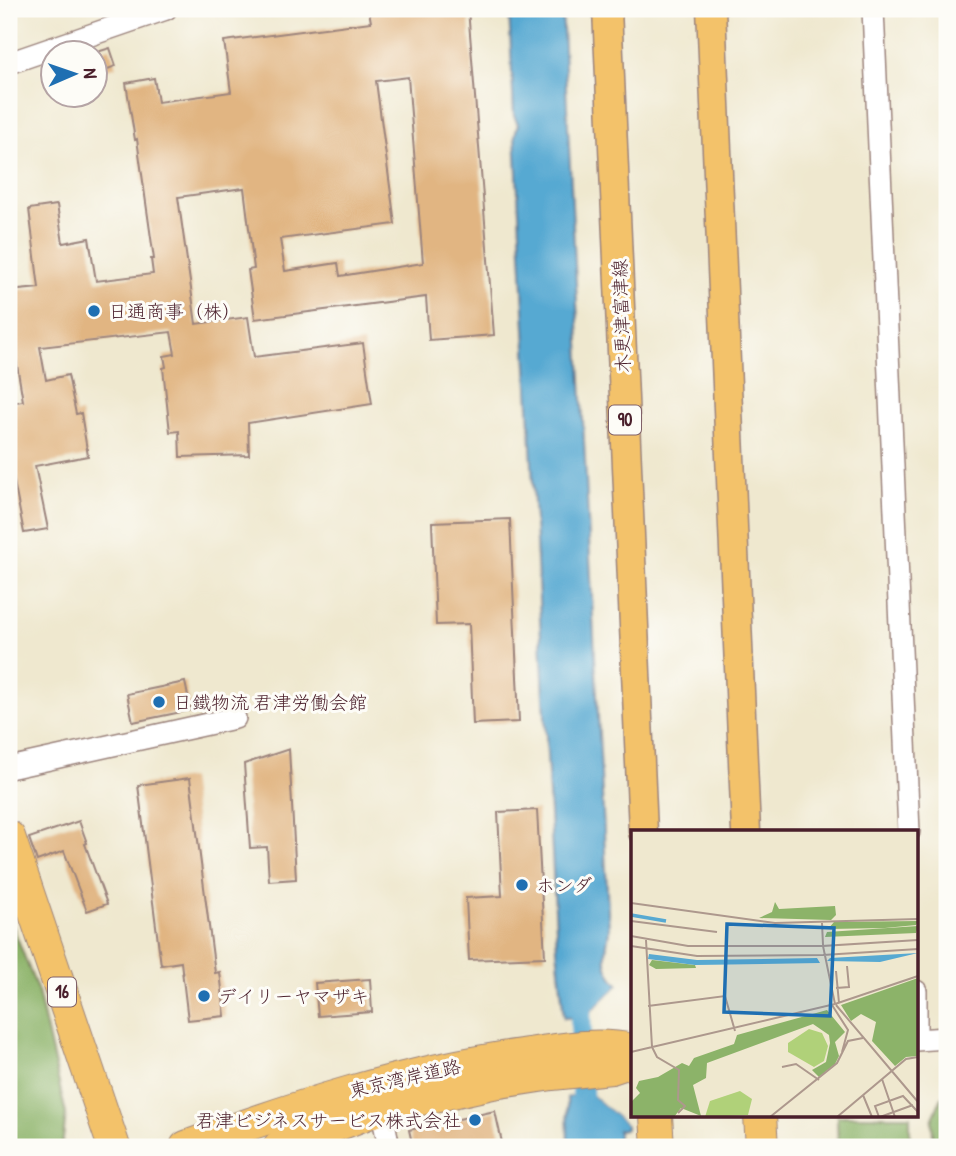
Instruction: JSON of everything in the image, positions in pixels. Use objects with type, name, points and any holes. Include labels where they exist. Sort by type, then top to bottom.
[{"type":"highway","name":"16","points":[[9,837],[114,1147]]},
{"type":"highway","name":"東京湾岸道路","points":[[278,1147],[381,1108],[493,1083],[610,1045],[631,1050]]},
{"type":"highway","name":"東京湾岸道路","points":[[186,1147],[303,1104],[479,1061],[553,1062],[611,1068],[631,1061]]},
{"type":"highway","points":[[656,1118],[658,1147]]},
{"type":"highway","points":[[760,1118],[762,1147]]},
{"type":"main road","name":"木更津富津線","points":[[607,9],[643,830]]},
{"type":"main road","points":[[711,9],[746,830]]},
{"type":"street","points":[[9,63],[166,9]]},
{"type":"street","points":[[873,9],[909,830]]},
{"type":"street","points":[[9,768],[235,718]]},
{"type":"street","points":[[918,1040],[947,1038]]},
{"type":"street","points":[[381,1108],[389,1147]]},
{"type":"green space","points":[[9,916],[38,992],[66,1114],[62,1147],[9,1147]]},
{"type":"green space","points":[[947,1095],[947,1147],[930,1147],[933,1136],[932,1121],[942,1096]]},
{"type":"green space","points":[[837,1118],[910,1118],[910,1147],[838,1147]]},
{"type":"water","points":[[509,9],[562,9],[609,930],[606,959],[609,972],[619,985],[586,1017],[564,1018],[557,949],[515,135],[518,124],[514,116]]},
{"type":"water","points":[[592,1094],[626,1124],[626,1129],[618,1130],[618,1147],[568,1147],[567,1097]]},
{"type":"pier","points":[[622,982],[622,987],[588,1020],[561,1020],[586,1017]]},
{"type":"pier","points":[[593,1091],[628,1122],[629,1127],[592,1094],[564,1097],[567,1094]]},
{"type":"building","points":[[468,9],[494,335],[429,340],[426,297],[255,319],[248,270],[254,269],[244,188],[178,197],[196,324],[248,317],[254,357],[363,343],[372,404],[248,423],[249,455],[180,457],[179,431],[170,432],[163,368],[166,367],[164,356],[175,354],[171,332],[40,347],[46,380],[68,375],[76,414],[81,413],[88,456],[35,466],[48,529],[24,533],[12,471],[9,472],[9,403],[23,401],[9,291],[39,288],[29,209],[57,205],[63,243],[89,238],[96,281],[153,274],[151,259],[154,259],[126,83],[154,78],[158,102],[231,92],[224,41],[371,22],[369,11]],"holes":[[[408,77],[423,263],[340,276],[338,263],[285,271],[280,239],[395,224],[376,81]]]},
{"type":"building","points":[[108,49],[116,66],[108,69]]},
{"type":"building","points":[[510,519],[519,722],[473,724],[469,624],[436,625],[432,522]]},
{"type":"building","name":"日鐵物流 君津労働会館","points":[[185,682],[191,710],[133,722],[127,694]]},
{"type":"building","points":[[289,749],[296,879],[269,881],[267,847],[250,848],[244,764]]},
{"type":"building","points":[[190,778],[215,973],[220,972],[225,1016],[188,1020],[181,962],[161,965],[138,785]]},
{"type":"building","name":"ホンダ","points":[[537,810],[545,957],[469,960],[466,898],[502,896],[498,812]]},
{"type":"building","points":[[79,821],[107,904],[87,911],[64,851],[37,861],[29,838]]},
{"type":"building","points":[[370,979],[372,1012],[318,1016],[315,983]]},
{"type":"building","name":"君津ビジネスサービス株式会社","points":[[495,1111],[503,1147],[413,1147],[409,1130]]},
{"type":"waterway","points":[[580,988],[584,1147]]},
{"type":"place","name":"日通商事（株）","points":[[94,311]]},
{"type":"place","name":"日鐵物流 君津労働会館","points":[[159,702]]},
{"type":"place","name":"ホンダ","points":[[522,885]]},
{"type":"place","name":"デイリーヤマザキ","points":[[204,996]]},
{"type":"place","name":"君津ビジネスサービス株式会社","points":[[475,1120]]}]
